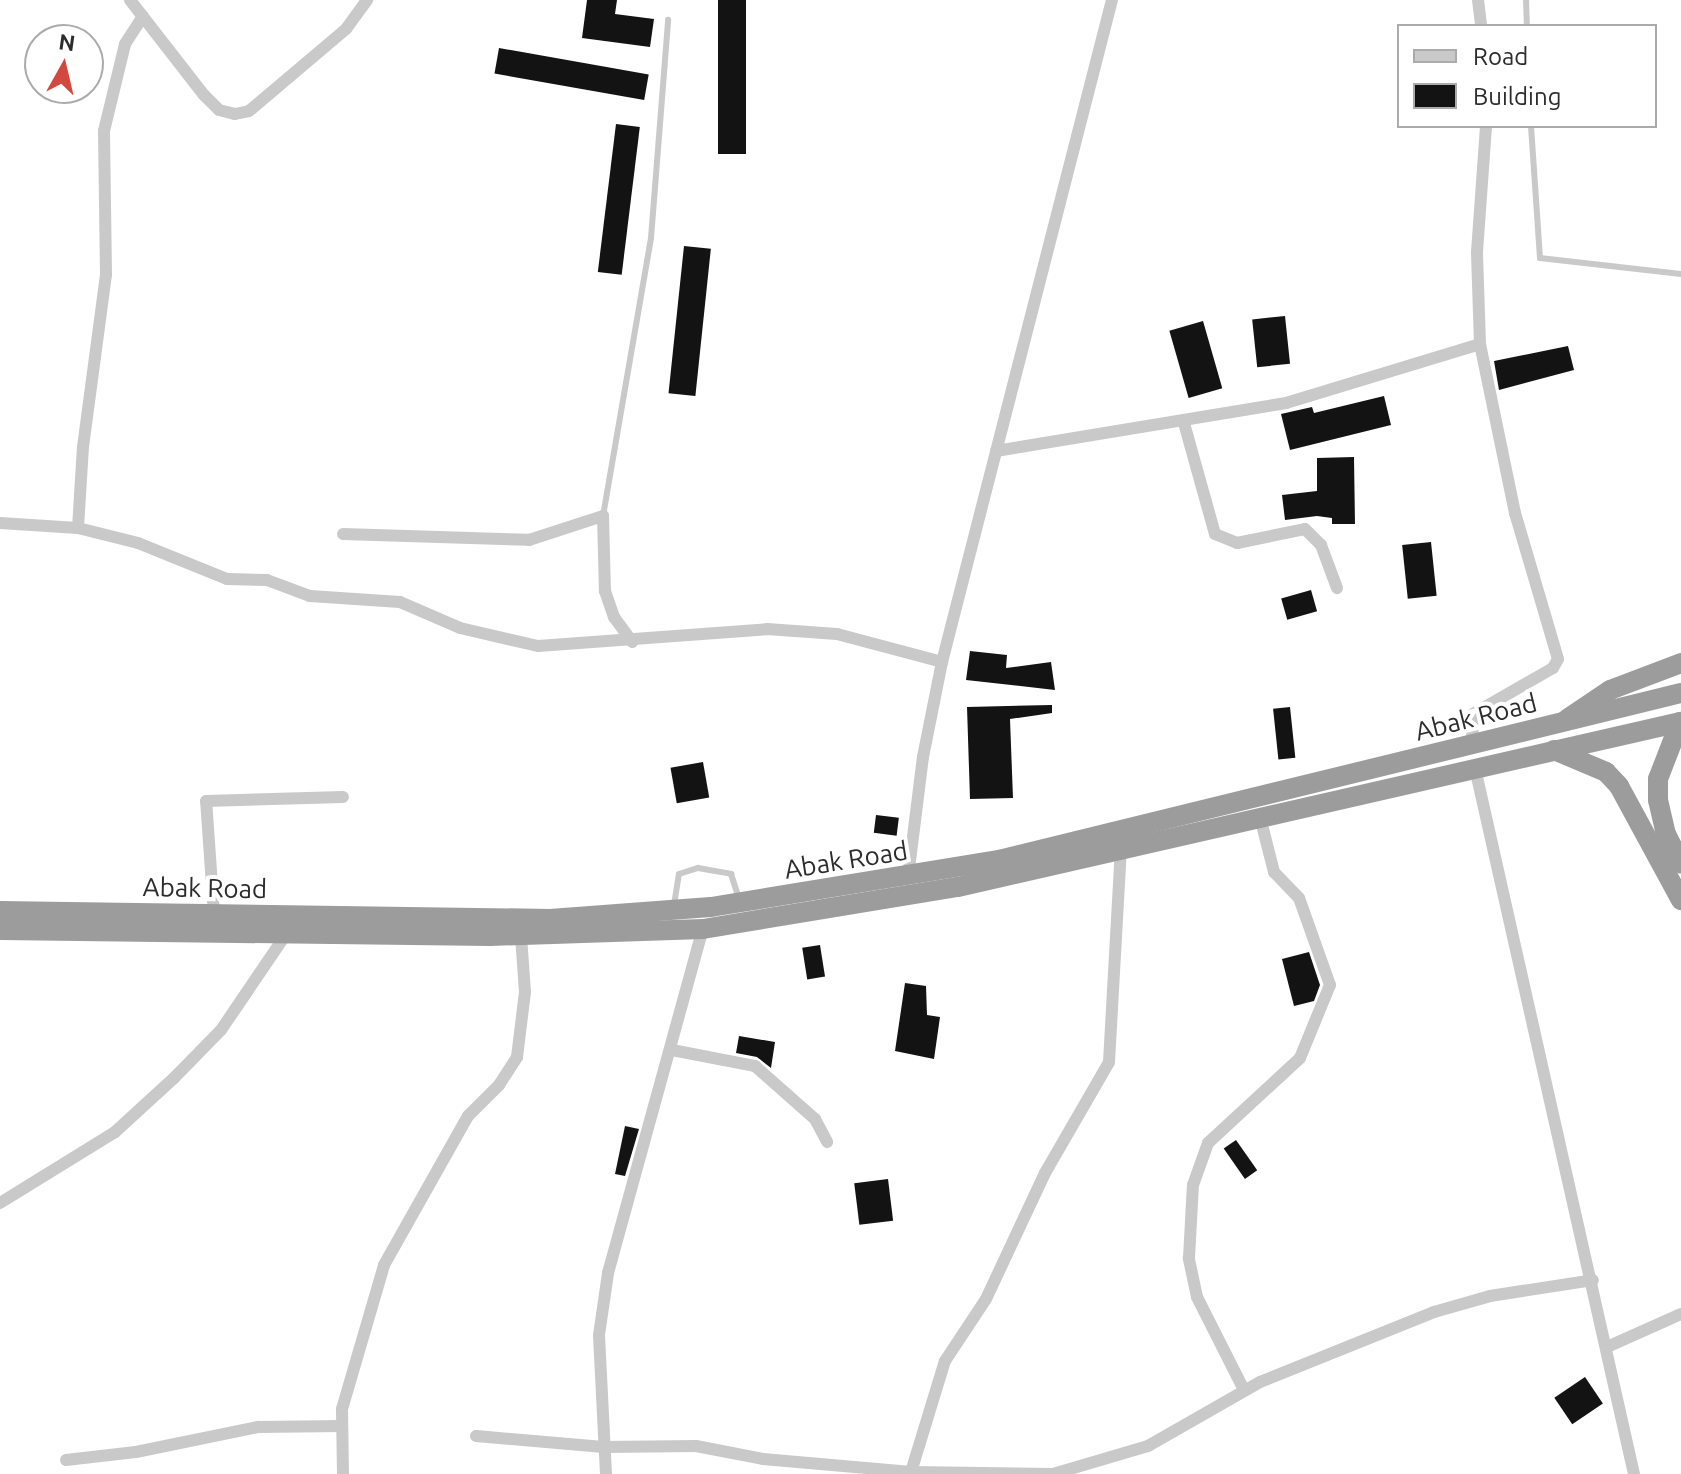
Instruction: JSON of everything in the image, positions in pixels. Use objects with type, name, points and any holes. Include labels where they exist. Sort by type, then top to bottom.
[{"type":"highway","points":[[1564,722],[1610,690],[1681,663]]},
{"type":"highway","name":"Abak Road","points":[[0,930],[214,922],[536,919],[740,903],[999,860],[1681,693]]},
{"type":"highway","name":"Abak Road","points":[[0,911],[214,922],[287,933],[521,936],[703,929],[958,887],[1681,722]]},
{"type":"highway","points":[[1681,722],[1658,779],[1658,800],[1666,834],[1681,863]]},
{"type":"highway","points":[[1554,750],[1606,772],[1619,786],[1681,900]]},
{"type":"street","points":[[130,0],[204,95],[219,110],[235,114],[249,111],[346,29],[367,0]]},
{"type":"street","points":[[908,877],[923,757],[942,662],[1112,0]]},
{"type":"street","points":[[1478,0],[1481,24]]},
{"type":"street","points":[[78,528],[83,447],[106,275],[104,131],[125,44],[143,16]]},
{"type":"street","points":[[1472,744],[1473,714],[1553,668],[1558,659],[1515,513],[1480,344],[1477,252],[1486,128]]},
{"type":"street","points":[[996,451],[1184,423],[1286,403],[1480,344]]},
{"type":"street","points":[[1184,423],[1215,534],[1237,543],[1305,529],[1321,545],[1337,588]]},
{"type":"street","points":[[343,534],[529,540],[603,516],[605,591],[614,617],[632,642]]},
{"type":"street","points":[[0,523],[78,528],[138,543],[227,579],[267,580],[310,596],[400,602],[502,641],[538,646],[632,642],[685,632],[767,629],[837,634],[942,662]]},
{"type":"street","points":[[1475,768],[1508,928],[1593,1280],[1634,1474]]},
{"type":"street","points":[[214,922],[206,801],[343,797]]},
{"type":"street","points":[[1244,1390],[1197,1297],[1189,1258],[1195,1175],[1222,1127],[1300,1058],[1330,985],[1299,898],[1274,872],[1260,817]]},
{"type":"street","points":[[911,1472],[945,1361],[986,1299],[1045,1173],[1109,1062],[1121,849]]},
{"type":"street","points":[[606,1474],[599,1335],[608,1273],[703,929]]},
{"type":"street","points":[[0,1203],[115,1132],[174,1078],[221,1030],[287,933]]},
{"type":"street","points":[[343,1474],[342,1426],[368,1306],[402,1225],[468,1116],[499,1085],[517,1057],[525,992],[521,936]]},
{"type":"street","points":[[672,1050],[755,1066],[815,1119],[827,1142]]},
{"type":"street","points":[[476,1436],[604,1447],[696,1446],[763,1459],[911,1472],[1053,1474],[1148,1446],[1244,1390],[1434,1312],[1490,1296],[1593,1280]]},
{"type":"street","points":[[1607,1347],[1681,1314]]},
{"type":"street","points":[[66,1460],[136,1452],[258,1427],[342,1426]]},
{"type":"lane","points":[[1526,0],[1527,24]]},
{"type":"lane","points":[[603,516],[651,238],[668,20]]},
{"type":"lane","points":[[1531,128],[1540,258],[1681,274]]},
{"type":"lane","points":[[673,910],[679,874],[698,868],[731,874],[740,903]]},
{"type":"building","points":[[587,0],[617,0],[615,14],[654,19],[650,47],[582,38]]},
{"type":"building","points":[[718,0],[746,0],[746,154],[718,154]]},
{"type":"building","points":[[499,48],[649,74],[644,100],[494,74]]},
{"type":"building","points":[[616,124],[640,127],[622,275],[598,272]]},
{"type":"building","points":[[684,246],[711,249],[695,396],[669,393]]},
{"type":"building","points":[[1285,316],[1290,364],[1257,367],[1252,319]]},
{"type":"building","points":[[1203,321],[1222,388],[1189,398],[1169,331]]},
{"type":"building","points":[[1568,346],[1574,370],[1499,390],[1494,361]]},
{"type":"building","points":[[1384,396],[1391,425],[1290,450],[1281,414],[1312,407],[1314,413]]},
{"type":"building","points":[[1354,457],[1355,524],[1332,524],[1332,518],[1317,516],[1285,520],[1282,495],[1317,491],[1317,458]]},
{"type":"building","points":[[1431,542],[1437,596],[1408,599],[1402,545]]},
{"type":"building","points":[[1311,590],[1317,611],[1287,620],[1281,599]]},
{"type":"building","points":[[970,651],[1007,655],[1006,668],[1051,662],[1055,690],[966,680]]},
{"type":"building","points":[[1052,705],[1052,713],[1010,719],[1013,798],[970,799],[967,707]]},
{"type":"building","points":[[1290,707],[1295,758],[1278,759],[1273,709]]},
{"type":"building","points":[[703,762],[709,797],[677,803],[671,768]]},
{"type":"building","points":[[876,815],[899,818],[897,836],[874,833]]},
{"type":"building","points":[[820,945],[825,977],[807,979],[802,948]]},
{"type":"building","points":[[1309,952],[1320,985],[1314,1001],[1294,1006],[1282,959]]},
{"type":"building","points":[[905,983],[926,986],[927,1015],[940,1017],[934,1059],[895,1051]]},
{"type":"building","points":[[739,1036],[775,1042],[771,1068],[757,1057],[736,1053]]},
{"type":"building","points":[[625,1126],[639,1129],[625,1176],[615,1174]]},
{"type":"building","points":[[1236,1140],[1257,1170],[1245,1179],[1224,1149]]},
{"type":"building","points":[[888,1179],[893,1221],[859,1225],[854,1183]]},
{"type":"building","points":[[1585,1377],[1603,1404],[1572,1424],[1554,1398]]}]
